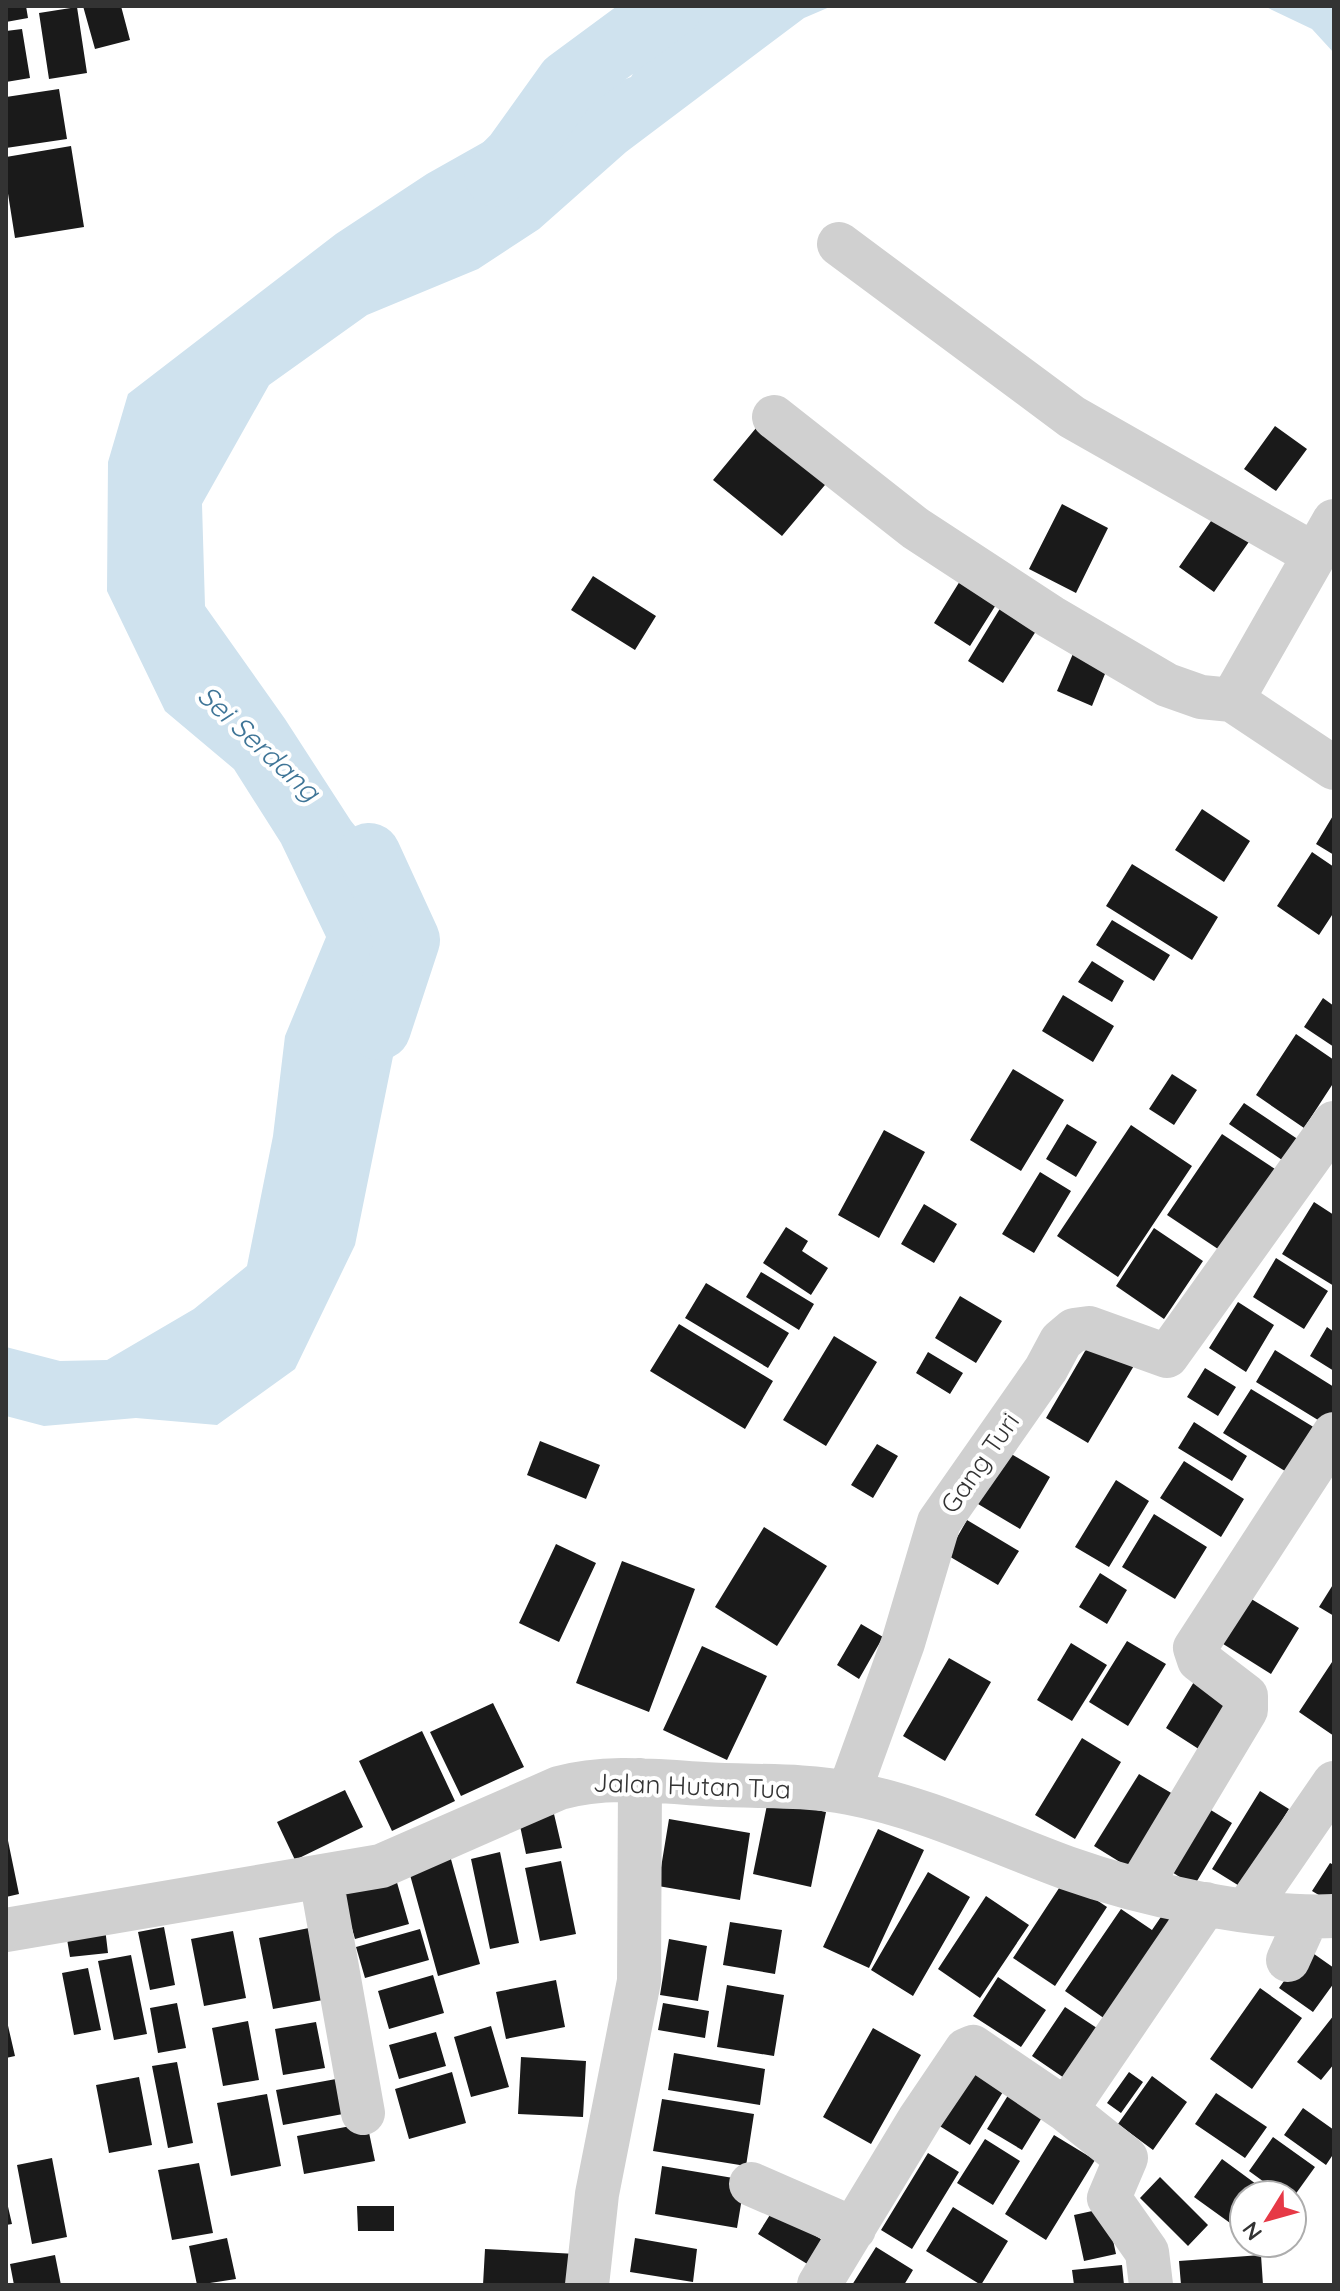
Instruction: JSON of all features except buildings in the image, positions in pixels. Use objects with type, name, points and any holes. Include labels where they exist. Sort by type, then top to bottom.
[{"type":"street","points":[[839,244],[1072,417],[1324,538],[1232,700]]},
{"type":"street","points":[[774,417],[915,528],[1051,617],[1167,685],[1201,697],[1232,700],[1334,768]]},
{"type":"street","name":"Gang Turi","points":[[849,1792],[903,1643],[939,1522],[1046,1369],[1061,1341],[1074,1330],[1089,1328],[1167,1356],[1334,1123]]},
{"type":"street","points":[[1140,1887],[1246,1710],[1246,1696],[1199,1660],[1195,1648],[1334,1434]]},
{"type":"street","points":[[587,2285],[597,2194],[639,1981],[640,1780]]},
{"type":"street","name":"Jalan Hutan Tua","points":[[6,1930],[381,1866],[476,1828],[559,1788],[578,1783],[640,1780],[849,1792],[941,1821],[1072,1869],[1226,1907],[1320,1917]]},
{"type":"street","points":[[1066,2110],[1226,1907],[1334,1783]]},
{"type":"street","points":[[321,1878],[363,2113]]},
{"type":"street","points":[[1288,1960],[1320,1917]]},
{"type":"street","points":[[819,2285],[920,2118],[969,2048],[987,2054],[1066,2110],[1126,2158],[1109,2198],[1147,2252],[1151,2285]]},
{"type":"street","points":[[751,2184],[854,2229]]},
{"type":"water","points":[[671,6],[832,6],[804,18],[626,152],[539,229],[478,269],[367,315],[269,385],[202,504],[205,606],[285,719],[351,821],[402,884],[409,977],[355,1245],[295,1369],[217,1425],[136,1418],[44,1426],[6,1416],[6,1347],[60,1361],[107,1360],[194,1309],[247,1266],[273,1136],[285,1036],[326,937],[281,843],[234,769],[165,711],[107,591],[108,462],[128,394],[336,234],[427,174],[537,112],[631,77]]},
{"type":"water","points":[[1264,6],[1334,6],[1334,53],[1312,29]]},
{"type":"waterway","name":"Sei Serdang","points":[[496,175],[515,156],[568,82],[671,6]]},
{"type":"waterway","name":"Sei Serdang","points":[[369,855],[408,940],[379,1028]]}]
